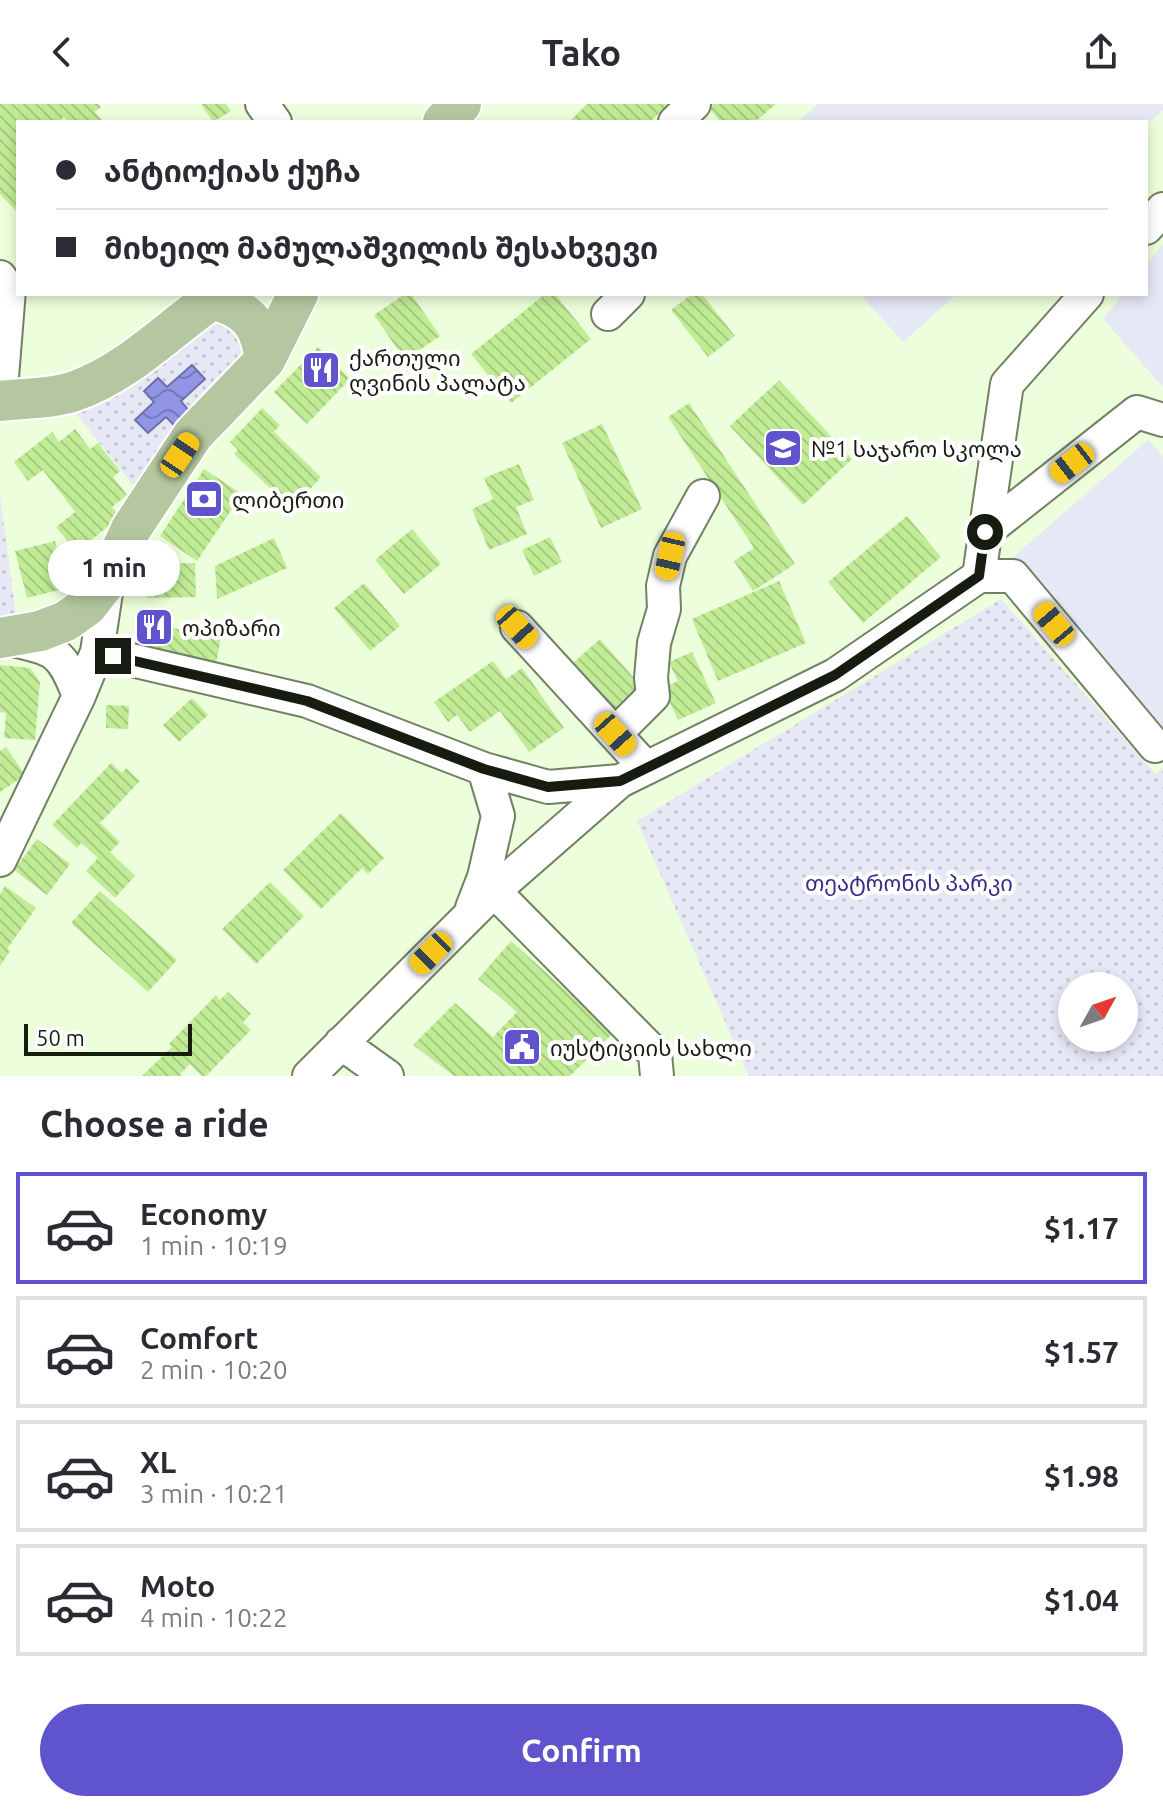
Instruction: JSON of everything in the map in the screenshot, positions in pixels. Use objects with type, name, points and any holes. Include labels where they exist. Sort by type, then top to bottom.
[{"type":"main road","points":[[445,120],[461,104]]},
{"type":"main road","points":[[3,638],[40,631],[66,621],[87,606],[108,579],[131,529],[193,435],[265,360],[297,296]]},
{"type":"main road","points":[[2,400],[72,392],[121,370],[216,297],[251,319],[262,338],[265,360]]},
{"type":"street","points":[[677,120],[694,104]]},
{"type":"street","points":[[1148,226],[1163,209]]},
{"type":"street","points":[[2,400],[9,283]]},
{"type":"street","points":[[979,576],[1007,384],[1085,296]]},
{"type":"street","points":[[985,532],[1137,412],[1163,420]]},
{"type":"street","points":[[615,734],[653,696],[654,643],[664,609],[663,586],[670,556],[703,496]]},
{"type":"street","points":[[309,1076],[494,891],[633,774],[835,675],[979,576],[1013,576],[1155,746]]},
{"type":"street","points":[[0,860],[97,652],[108,579]]},
{"type":"street","points":[[517,627],[615,734],[633,774]]},
{"type":"street","points":[[3,638],[45,647],[66,664],[79,696]]},
{"type":"street","points":[[97,652],[307,701],[484,769],[548,787],[633,774]]},
{"type":"street","points":[[470,914],[484,877],[498,816],[484,769]]},
{"type":"street","points":[[494,891],[648,1069]]},
{"type":"street","points":[[341,1043],[387,1076]]},
{"type":"green space","points":[[818,104],[1163,104],[1163,110],[1148,124],[1148,120],[799,120]]},
{"type":"green space","points":[[1163,244],[1163,387],[1103,319],[1121,296],[1148,296],[1148,263]]},
{"type":"green space","points":[[862,296],[955,296],[903,342]]},
{"type":"green space","points":[[235,318],[249,354],[141,495],[73,410],[192,324]]},
{"type":"green space","points":[[1148,440],[1163,457],[1163,730],[1013,557]]},
{"type":"green space","points":[[0,495],[17,624],[0,623]]},
{"type":"green space","name":"თეატრონის პარკი","points":[[1001,599],[1155,774],[1163,768],[1163,1076],[749,1076],[637,821]]},
{"type":"water","points":[[192,365],[205,379],[181,401],[189,411],[174,425],[166,417],[148,433],[135,420],[154,402],[144,391],[158,378],[167,387]]},
{"type":"building","points":[[0,104],[98,104],[101,107],[95,112],[102,120],[66,120],[64,117],[61,120],[16,120],[16,211],[0,194]]},
{"type":"building","points":[[201,104],[226,104],[231,111],[212,120]]},
{"type":"building","points":[[587,104],[668,104],[652,120],[571,120]]},
{"type":"building","points":[[705,104],[776,104],[757,120],[719,120]]},
{"type":"building","points":[[402,296],[412,296],[440,336],[405,360],[374,315]]},
{"type":"building","points":[[543,296],[557,296],[591,339],[511,403],[471,354]]},
{"type":"building","points":[[689,296],[704,296],[735,336],[708,357],[671,310]]},
{"type":"building","points":[[318,347],[350,379],[307,424],[274,392]]},
{"type":"building","points":[[779,380],[852,459],[803,505],[730,426]]},
{"type":"building","points":[[689,403],[795,564],[753,591],[734,561],[754,548],[668,417]]},
{"type":"building","points":[[262,408],[280,425],[274,432],[321,477],[292,509],[234,454],[238,450],[230,442]]},
{"type":"building","points":[[602,424],[642,509],[601,528],[562,443]]},
{"type":"building","points":[[75,429],[90,449],[98,443],[120,471],[113,477],[127,495],[112,507],[120,517],[76,552],[56,527],[75,512],[43,470],[28,481],[14,462],[52,432],[59,442]]},
{"type":"building","points":[[519,464],[534,500],[516,507],[527,534],[489,550],[472,509],[493,499],[484,478]]},
{"type":"building","points":[[204,469],[242,494],[197,561],[160,536]]},
{"type":"building","points":[[907,516],[941,557],[863,623],[828,582]]},
{"type":"building","points":[[412,529],[441,564],[404,594],[375,560]]},
{"type":"building","points":[[550,537],[562,562],[534,576],[522,550]]},
{"type":"building","points":[[274,538],[287,568],[217,599],[215,566]]},
{"type":"building","points":[[55,541],[67,588],[27,598],[15,551]]},
{"type":"building","points":[[195,563],[196,597],[147,598],[146,564]]},
{"type":"building","points":[[779,581],[806,643],[718,681],[692,619]]},
{"type":"building","points":[[364,583],[400,626],[370,651],[334,608]]},
{"type":"building","points":[[141,623],[221,636],[216,665],[136,652]]},
{"type":"building","points":[[600,639],[641,686],[614,710],[573,663]]},
{"type":"building","points":[[692,652],[716,703],[678,720],[663,688],[678,681],[669,662]]},
{"type":"building","points":[[493,661],[506,679],[522,668],[564,728],[529,752],[500,711],[470,732],[457,715],[448,722],[434,702]]},
{"type":"building","points":[[0,665],[30,668],[40,682],[35,740],[4,738],[6,713],[0,712]]},
{"type":"building","points":[[192,698],[208,715],[179,742],[163,725]]},
{"type":"building","points":[[106,705],[129,706],[128,729],[106,728]]},
{"type":"building","points":[[6,747],[25,775],[0,792],[0,751]]},
{"type":"building","points":[[111,763],[122,773],[126,768],[140,781],[100,823],[120,842],[110,852],[135,876],[115,898],[86,871],[98,858],[81,843],[77,848],[52,825]]},
{"type":"building","points":[[341,813],[384,858],[368,874],[362,868],[321,909],[283,870]]},
{"type":"building","points":[[37,839],[70,864],[47,895],[14,870]]},
{"type":"building","points":[[270,882],[304,916],[256,964],[222,929]]},
{"type":"building","points":[[5,886],[36,908],[7,949],[10,951],[0,966],[0,894]]},
{"type":"building","points":[[100,891],[177,960],[148,992],[71,923]]},
{"type":"building","points":[[511,941],[613,1033],[570,1076],[454,1076],[413,1045],[455,1003],[493,1037],[517,1012],[478,979]]},
{"type":"building","points":[[228,992],[251,1014],[243,1022],[251,1030],[206,1076],[190,1064],[180,1074],[182,1076],[142,1076],[172,1047],[169,1044],[216,995],[220,1000]]},
{"type":"place","name":"ქართული ღვინის პალატა","points":[[321,370]]},
{"type":"place","name":"№1 საჯარო სკოლა","points":[[783,448]]},
{"type":"place","name":"ლიბერთი","points":[[204,499]]},
{"type":"place","name":"ოპიზარი","points":[[154,627]]},
{"type":"place","name":"იუსტიციის სახლი","points":[[522,1047]]},
{"type":"route","points":[[113,656],[307,701],[484,769],[548,787],[620,781],[835,675],[979,576],[985,532]]}]
